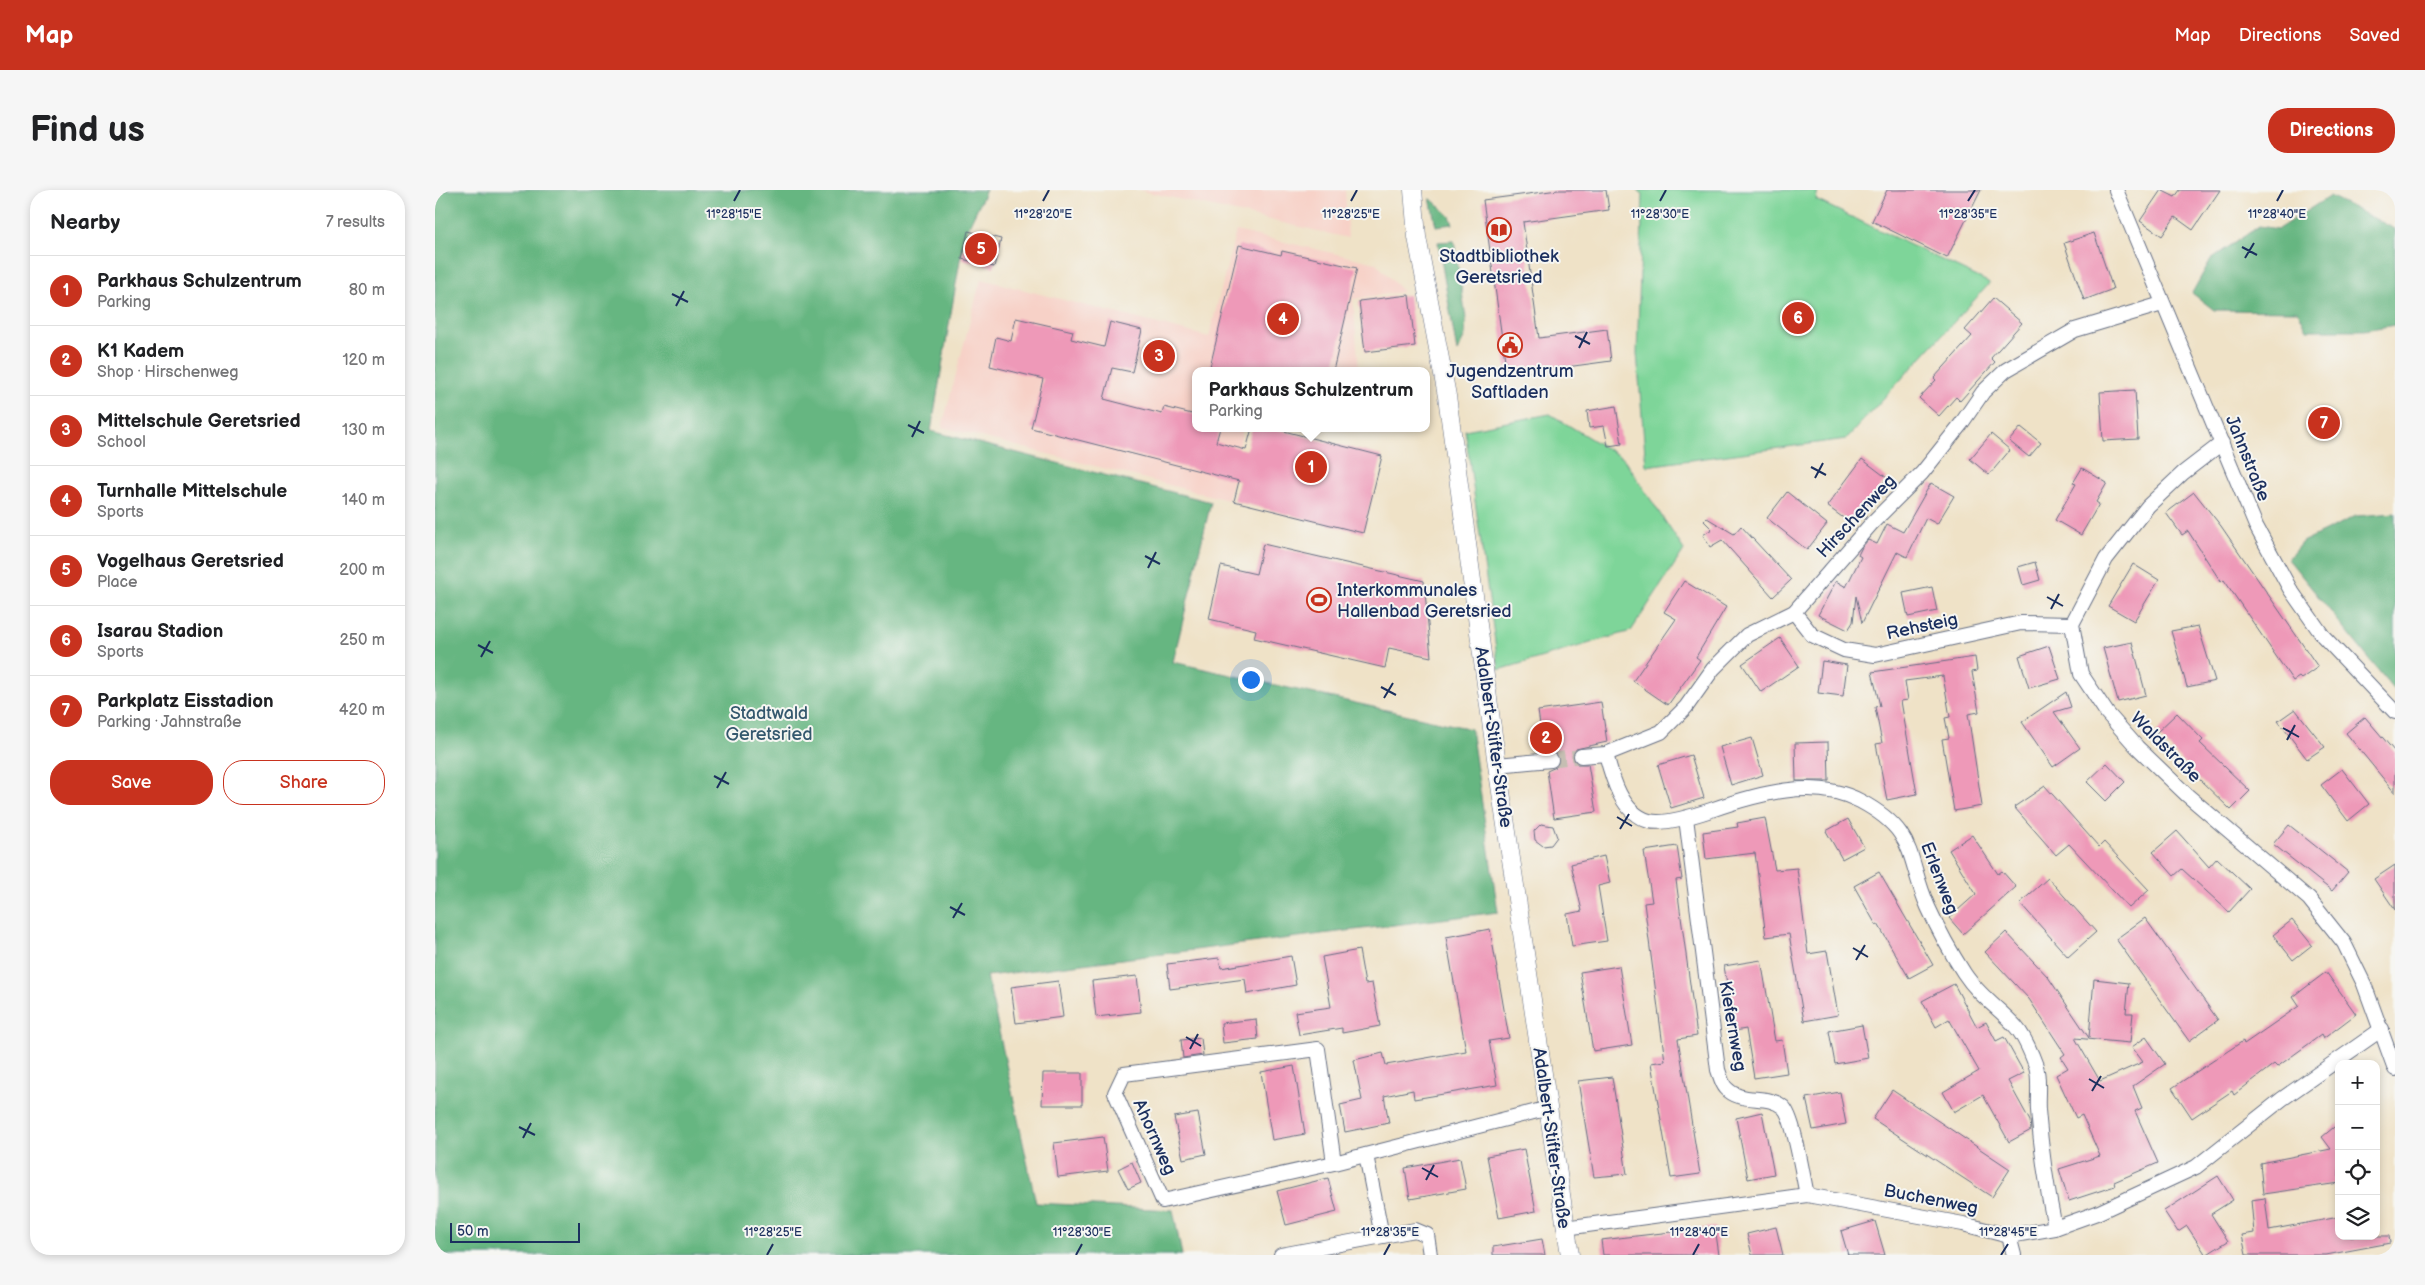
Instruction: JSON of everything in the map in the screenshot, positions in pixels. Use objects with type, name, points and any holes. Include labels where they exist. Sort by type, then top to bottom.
[{"type":"street","name":"Adalbert-Stifter-Straße","points":[[1413,190],[1417,237],[1447,396],[1497,766],[1570,1255]]},
{"type":"street","name":"Jahnstraße","points":[[2115,190],[2256,526],[2290,589],[2323,636],[2395,712]]},
{"type":"street","name":"Hirschenweg","points":[[1581,756],[1606,754],[1661,732],[1686,707],[1713,669],[1747,635],[1794,612],[1872,523],[1922,473],[1961,424],[1983,392],[2006,370],[2075,330],[2162,304]]},
{"type":"street","points":[[2072,624],[2106,559],[2148,506],[2183,473],[2222,443]]},
{"type":"street","name":"Rehsteig","points":[[1794,612],[1812,635],[1845,650],[1875,655],[2021,623],[2072,624]]},
{"type":"street","name":"Waldstraße","points":[[2072,624],[2081,674],[2107,713],[2137,747],[2187,795],[2309,899],[2344,943],[2364,984],[2395,1069]]},
{"type":"street","name":"Erlenweg","points":[[1606,754],[1613,784],[1632,811],[1649,821],[1686,818],[1745,798],[1793,790],[1833,789],[1860,801],[1892,821],[1908,844],[1928,906],[1964,973],[1989,1004],[2017,1028],[2036,1068],[2038,1111],[2048,1195],[2055,1228]]},
{"type":"street","points":[[1497,766],[1551,760]]},
{"type":"street","name":"Kiefernweg","points":[[1686,818],[1718,1070],[1726,1088],[1743,1098],[1766,1100],[1783,1107],[1791,1120],[1807,1195]]},
{"type":"street","name":"Buchenweg","points":[[1565,1228],[1807,1195],[1963,1224],[2009,1236],[2055,1228],[2097,1213],[2196,1167],[2282,1099],[2382,1029]]},
{"type":"street","name":"Ahornweg","points":[[1334,1163],[1318,1049],[1124,1074],[1115,1092],[1163,1201],[1334,1163],[1549,1108]]},
{"type":"street","points":[[1366,1155],[1382,1236]]},
{"type":"street","points":[[1281,1255],[1415,1230],[1427,1235],[1430,1255]]},
{"type":"street","points":[[2009,1236],[2013,1255]]},
{"type":"shaded area","points":[[1139,190],[1345,190],[1348,238]]},
{"type":"shaded area","points":[[1236,231],[1376,263],[1403,292],[1353,299],[1359,367],[1192,367],[1192,432],[1242,432],[1228,500],[942,427],[981,279],[1209,337]]},
{"type":"green space","name":"Stadtwald Geretsried","points":[[435,190],[986,190],[968,228],[960,260],[931,431],[1211,502],[1173,662],[1471,729],[1498,912],[987,976],[1036,1203],[1173,1210],[1182,1255],[435,1255]]},
{"type":"green space","points":[[1637,190],[1818,190],[1816,200],[1990,283],[1846,439],[1646,466],[1637,353],[1643,194]]},
{"type":"green space","points":[[2330,196],[2395,229],[2395,325],[2364,330],[2307,330],[2298,311],[2214,310],[2192,293],[2211,259],[2259,226],[2278,229]]},
{"type":"green space","points":[[1430,198],[1450,216],[1453,224],[1436,226]]},
{"type":"green space","points":[[1454,241],[1466,318],[1465,336],[1457,352],[1438,242]]},
{"type":"green space","points":[[1550,414],[1624,459],[1684,550],[1631,631],[1499,670],[1465,430]]},
{"type":"green space","points":[[2395,513],[2395,691],[2288,559],[2302,542],[2356,516]]},
{"type":"building","points":[[1558,190],[1606,190],[1609,210],[1523,222],[1539,338],[1607,329],[1611,361],[1507,375],[1483,200]]},
{"type":"building","points":[[1887,190],[1981,190],[1947,258],[1872,221]]},
{"type":"building","points":[[2161,190],[2175,197],[2180,190],[2220,190],[2193,230],[2175,217],[2162,236],[2140,221]]},
{"type":"building","points":[[968,231],[1001,239],[994,267],[962,259]]},
{"type":"building","points":[[2094,233],[2113,289],[2084,300],[2064,243]]},
{"type":"building","points":[[1239,245],[1281,255],[1282,251],[1357,268],[1334,367],[1210,367]]},
{"type":"building","points":[[1409,295],[1415,346],[1365,352],[1359,301]]},
{"type":"building","points":[[1993,298],[2022,323],[1991,358],[1995,362],[1960,401],[1956,397],[1939,416],[1919,398],[1936,380],[1934,378],[1972,336],[1965,330]]},
{"type":"building","points":[[1016,318],[1073,331],[1071,339],[1104,347],[1110,322],[1142,330],[1132,372],[1112,368],[1104,399],[1162,414],[1164,407],[1192,414],[1192,432],[1219,432],[1216,442],[1246,450],[1251,432],[1288,432],[1382,456],[1363,533],[1234,501],[1239,481],[1031,428],[1043,379],[990,366],[996,337],[1011,341]]},
{"type":"building","points":[[2135,390],[2138,439],[2103,441],[2100,392]]},
{"type":"building","points":[[1616,406],[1622,444],[1608,446],[1604,426],[1589,428],[1587,411]]},
{"type":"building","points":[[2021,427],[2041,443],[2029,457],[2009,441]]},
{"type":"building","points":[[1991,434],[2010,450],[1989,475],[1970,459]]},
{"type":"building","points":[[1862,459],[1887,478],[1853,525],[1827,506]]},
{"type":"building","points":[[2082,468],[2107,483],[2096,502],[2099,504],[2081,535],[2055,520],[2076,484],[2073,483]]},
{"type":"building","points":[[1931,483],[1954,496],[1937,524],[1926,518],[1907,557],[1897,552],[1862,623],[1856,596],[1853,622],[1848,630],[1818,615],[1836,581],[1846,587],[1861,557],[1858,555],[1862,547],[1868,540],[1877,544],[1887,524],[1903,532]]},
{"type":"building","points":[[1787,492],[1827,524],[1807,550],[1767,518]]},
{"type":"building","points":[[2194,492],[2221,526],[2318,667],[2301,679],[2299,677],[2293,681],[2224,580],[2221,582],[2188,531],[2182,535],[2166,513]]},
{"type":"building","points":[[1707,518],[1734,534],[1741,526],[1791,580],[1773,597],[1722,540],[1710,547],[1703,535],[1712,529],[1704,521]]},
{"type":"building","name":"Interkommunales Hallenbad Geretsried","points":[[1263,544],[1424,581],[1431,657],[1389,648],[1385,668],[1254,638],[1256,630],[1209,619],[1221,566],[1256,574]]},
{"type":"building","points":[[2035,562],[2040,580],[2023,585],[2018,567]]},
{"type":"building","points":[[2133,564],[2159,580],[2134,621],[2108,606]]},
{"type":"building","points":[[1684,581],[1726,607],[1696,657],[1700,660],[1668,705],[1633,681],[1676,619],[1664,612]]},
{"type":"building","points":[[1932,587],[1937,611],[1908,617],[1903,593]]},
{"type":"building","points":[[2198,626],[2215,681],[2187,687],[2171,631]]},
{"type":"building","points":[[1780,638],[1799,666],[1761,692],[1742,664]]},
{"type":"building","points":[[2132,642],[2146,695],[2118,702],[2103,648]]},
{"type":"building","points":[[2049,646],[2060,679],[2029,688],[2019,656]]},
{"type":"building","points":[[1975,657],[1977,671],[1972,672],[1979,712],[1968,714],[1982,806],[1954,811],[1942,739],[1949,738],[1945,718],[1950,717],[1943,676],[1905,681],[1908,700],[1901,701],[1917,794],[1887,800],[1876,744],[1882,743],[1875,707],[1880,706],[1872,672]]},
{"type":"building","points":[[1822,661],[1847,665],[1843,696],[1818,693]]},
{"type":"building","points":[[2066,692],[2071,707],[2054,712],[2080,748],[2053,767],[2022,722]]},
{"type":"building","points":[[1601,702],[1607,742],[1576,749],[1572,756],[1577,764],[1588,764],[1596,812],[1554,818],[1547,771],[1556,767],[1560,759],[1555,752],[1550,751],[1549,744],[1543,745],[1538,711]]},
{"type":"building","points":[[2295,709],[2325,747],[2307,759],[2278,721]]},
{"type":"building","points":[[2177,713],[2203,740],[2200,743],[2250,791],[2231,810],[2156,733]]},
{"type":"building","points":[[2365,717],[2395,752],[2395,793],[2346,733]]},
{"type":"building","points":[[1752,738],[1763,775],[1731,785],[1720,747]]},
{"type":"building","points":[[1828,742],[1829,781],[1796,781],[1795,743]]},
{"type":"building","points":[[1691,755],[1704,798],[1671,808],[1658,765]]},
{"type":"building","points":[[2107,763],[2125,782],[2106,801],[2087,782]]},
{"type":"building","points":[[2342,769],[2369,804],[2348,821],[2321,785]]},
{"type":"building","points":[[2045,786],[2099,847],[2104,842],[2149,890],[2129,908],[2069,844],[2056,855],[2014,807]]},
{"type":"building","points":[[1765,818],[1775,870],[1797,868],[1808,954],[1827,951],[1838,1015],[1804,1021],[1789,934],[1766,937],[1755,853],[1706,859],[1703,832],[1738,827],[1737,823]]},
{"type":"building","points":[[1848,819],[1864,847],[1842,859],[1826,831]]},
{"type":"building","points":[[1541,824],[1553,826],[1557,837],[1551,845],[1543,846],[1535,840],[1534,831]]},
{"type":"building","points":[[2289,825],[2348,872],[2332,891],[2273,844]]},
{"type":"building","points":[[2177,831],[2209,867],[2217,858],[2250,889],[2229,912],[2182,869],[2174,876],[2153,852]]},
{"type":"building","points":[[1972,835],[1998,874],[2002,871],[2016,887],[1963,934],[1949,918],[1976,894],[1949,850]]},
{"type":"building","points":[[1677,846],[1682,879],[1676,880],[1697,1036],[1678,1039],[1700,1174],[1671,1178],[1651,1063],[1665,1061],[1644,903],[1652,902],[1644,851]]},
{"type":"building","points":[[1604,856],[1610,883],[1598,886],[1607,941],[1572,946],[1567,914],[1582,911],[1571,864]]},
{"type":"building","points":[[2395,865],[2395,910],[2374,879]]},
{"type":"building","points":[[1879,872],[1933,965],[1909,978],[1854,886]]},
{"type":"building","points":[[2048,878],[2096,932],[2068,957],[2020,903]]},
{"type":"building","points":[[2145,918],[2218,1020],[2189,1041],[2116,939]]},
{"type":"building","points":[[2292,920],[2312,945],[2293,960],[2273,935]]},
{"type":"building","points":[[1490,929],[1509,1038],[1489,1041],[1497,1085],[1414,1099],[1413,1090],[1384,1096],[1389,1123],[1345,1132],[1340,1105],[1362,1100],[1354,1060],[1383,1053],[1386,1065],[1466,1051],[1446,937]]},
{"type":"building","points":[[2006,932],[2048,977],[2089,1038],[2094,979],[2129,983],[2126,1013],[2133,1013],[2130,1043],[2075,1038],[2100,1081],[2143,1062],[2132,1047],[2146,1037],[2165,1064],[2133,1086],[2142,1108],[2135,1111],[2158,1163],[2114,1182],[2115,1186],[2069,1201],[2059,1169],[2100,1156],[2082,1115],[2076,1118],[2056,1075],[2068,1068],[2061,1057],[2065,1054],[2029,999],[1985,952]]},
{"type":"building","points":[[1359,950],[1365,984],[1372,983],[1380,1026],[1342,1033],[1342,1028],[1299,1035],[1295,1012],[1331,1007],[1322,957]]},
{"type":"building","points":[[1291,956],[1296,985],[1247,994],[1245,979],[1170,989],[1167,964],[1219,958],[1221,968]]},
{"type":"building","points":[[1761,960],[1775,1041],[1782,1040],[1787,1073],[1754,1078],[1746,1029],[1735,1031],[1724,966]]},
{"type":"building","points":[[1619,966],[1632,1045],[1593,1051],[1580,972]]},
{"type":"building","points":[[2326,972],[2356,1014],[2323,1039],[2321,1035],[2277,1067],[2274,1064],[2234,1095],[2232,1091],[2192,1118],[2172,1088],[2243,1041],[2244,1044],[2299,1006],[2293,997]]},
{"type":"building","points":[[1137,976],[1141,1012],[1096,1017],[1092,981]]},
{"type":"building","points":[[1058,981],[1063,1017],[1016,1023],[1011,987]]},
{"type":"building","points":[[1954,984],[1977,1027],[1986,1022],[1996,1041],[2004,1037],[2024,1073],[2008,1081],[2030,1121],[2031,1130],[2009,1142],[1983,1095],[1954,1112],[1943,1092],[1979,1071],[1949,1019],[1936,1027],[1922,1001]]},
{"type":"building","points":[[1256,1019],[1258,1039],[1223,1043],[1221,1023]]},
{"type":"building","points":[[1862,1025],[1868,1058],[1835,1064],[1829,1031]]},
{"type":"building","points":[[1201,1038],[1203,1055],[1183,1058],[1181,1040]]},
{"type":"building","points":[[1294,1066],[1305,1134],[1272,1140],[1261,1072]]},
{"type":"building","points":[[1043,1073],[1082,1073],[1082,1105],[1042,1105]]},
{"type":"building","points":[[1612,1077],[1627,1174],[1594,1177],[1578,1081]]},
{"type":"building","points":[[1892,1090],[2010,1169],[1992,1197],[1873,1119]]},
{"type":"building","points":[[1840,1092],[1846,1124],[1813,1130],[1806,1098]]},
{"type":"building","points":[[1762,1112],[1774,1174],[1748,1179],[1736,1118]]},
{"type":"building","points":[[1198,1113],[1206,1154],[1183,1159],[1174,1117]]},
{"type":"building","points":[[2335,1126],[2335,1184],[2263,1194],[2260,1163],[2331,1149],[2322,1137]]},
{"type":"building","points":[[1103,1137],[1108,1171],[1058,1177],[1054,1143]]},
{"type":"building","points":[[1524,1149],[1536,1211],[1499,1218],[1487,1156]]},
{"type":"building","points":[[1460,1158],[1466,1189],[1410,1199],[1405,1168]]},
{"type":"building","points":[[1132,1162],[1141,1183],[1128,1189],[1118,1169]]},
{"type":"building","points":[[2218,1176],[2233,1200],[2211,1214],[2228,1241],[2206,1255],[2187,1226],[2178,1232],[2164,1211]]},
{"type":"building","points":[[1328,1178],[1337,1212],[1286,1225],[1277,1191]]},
{"type":"building","points":[[2265,1198],[2269,1230],[2335,1218],[2335,1240],[2380,1240],[2380,1236],[2389,1236],[2390,1243],[2326,1255],[2246,1255],[2242,1235],[2254,1233],[2251,1200]]},
{"type":"building","points":[[1875,1221],[1885,1255],[1848,1255],[1841,1231]]},
{"type":"building","points":[[1715,1227],[1719,1255],[1603,1255],[1601,1240]]},
{"type":"building","points":[[1776,1227],[1783,1255],[1752,1255],[1747,1234]]},
{"type":"building","points":[[1542,1239],[1545,1255],[1493,1255],[1493,1247]]},
{"type":"tunnel","points":[[1551,760],[1581,756]]},
{"type":"place","name":"Stadtbibliothek Geretsried","points":[[1499,230]]},
{"type":"place","name":"Vogelhaus Geretsried","points":[[981,249]]},
{"type":"place","name":"Isarau Stadion","points":[[1798,318]]},
{"type":"place","name":"Turnhalle Mittelschule","points":[[1283,319]]},
{"type":"place","name":"Jugendzentrum Saftladen","points":[[1510,345]]},
{"type":"place","name":"Mittelschule Geretsried","points":[[1159,356]]},
{"type":"place","name":"Parkplatz Eisstadion","points":[[2324,423]]},
{"type":"place","name":"Parkhaus Schulzentrum","points":[[1311,467]]},
{"type":"place","name":"Interkommunales Hallenbad Geretsried","points":[[1319,600]]},
{"type":"place","name":"K1 Kadem","points":[[1546,738]]}]
